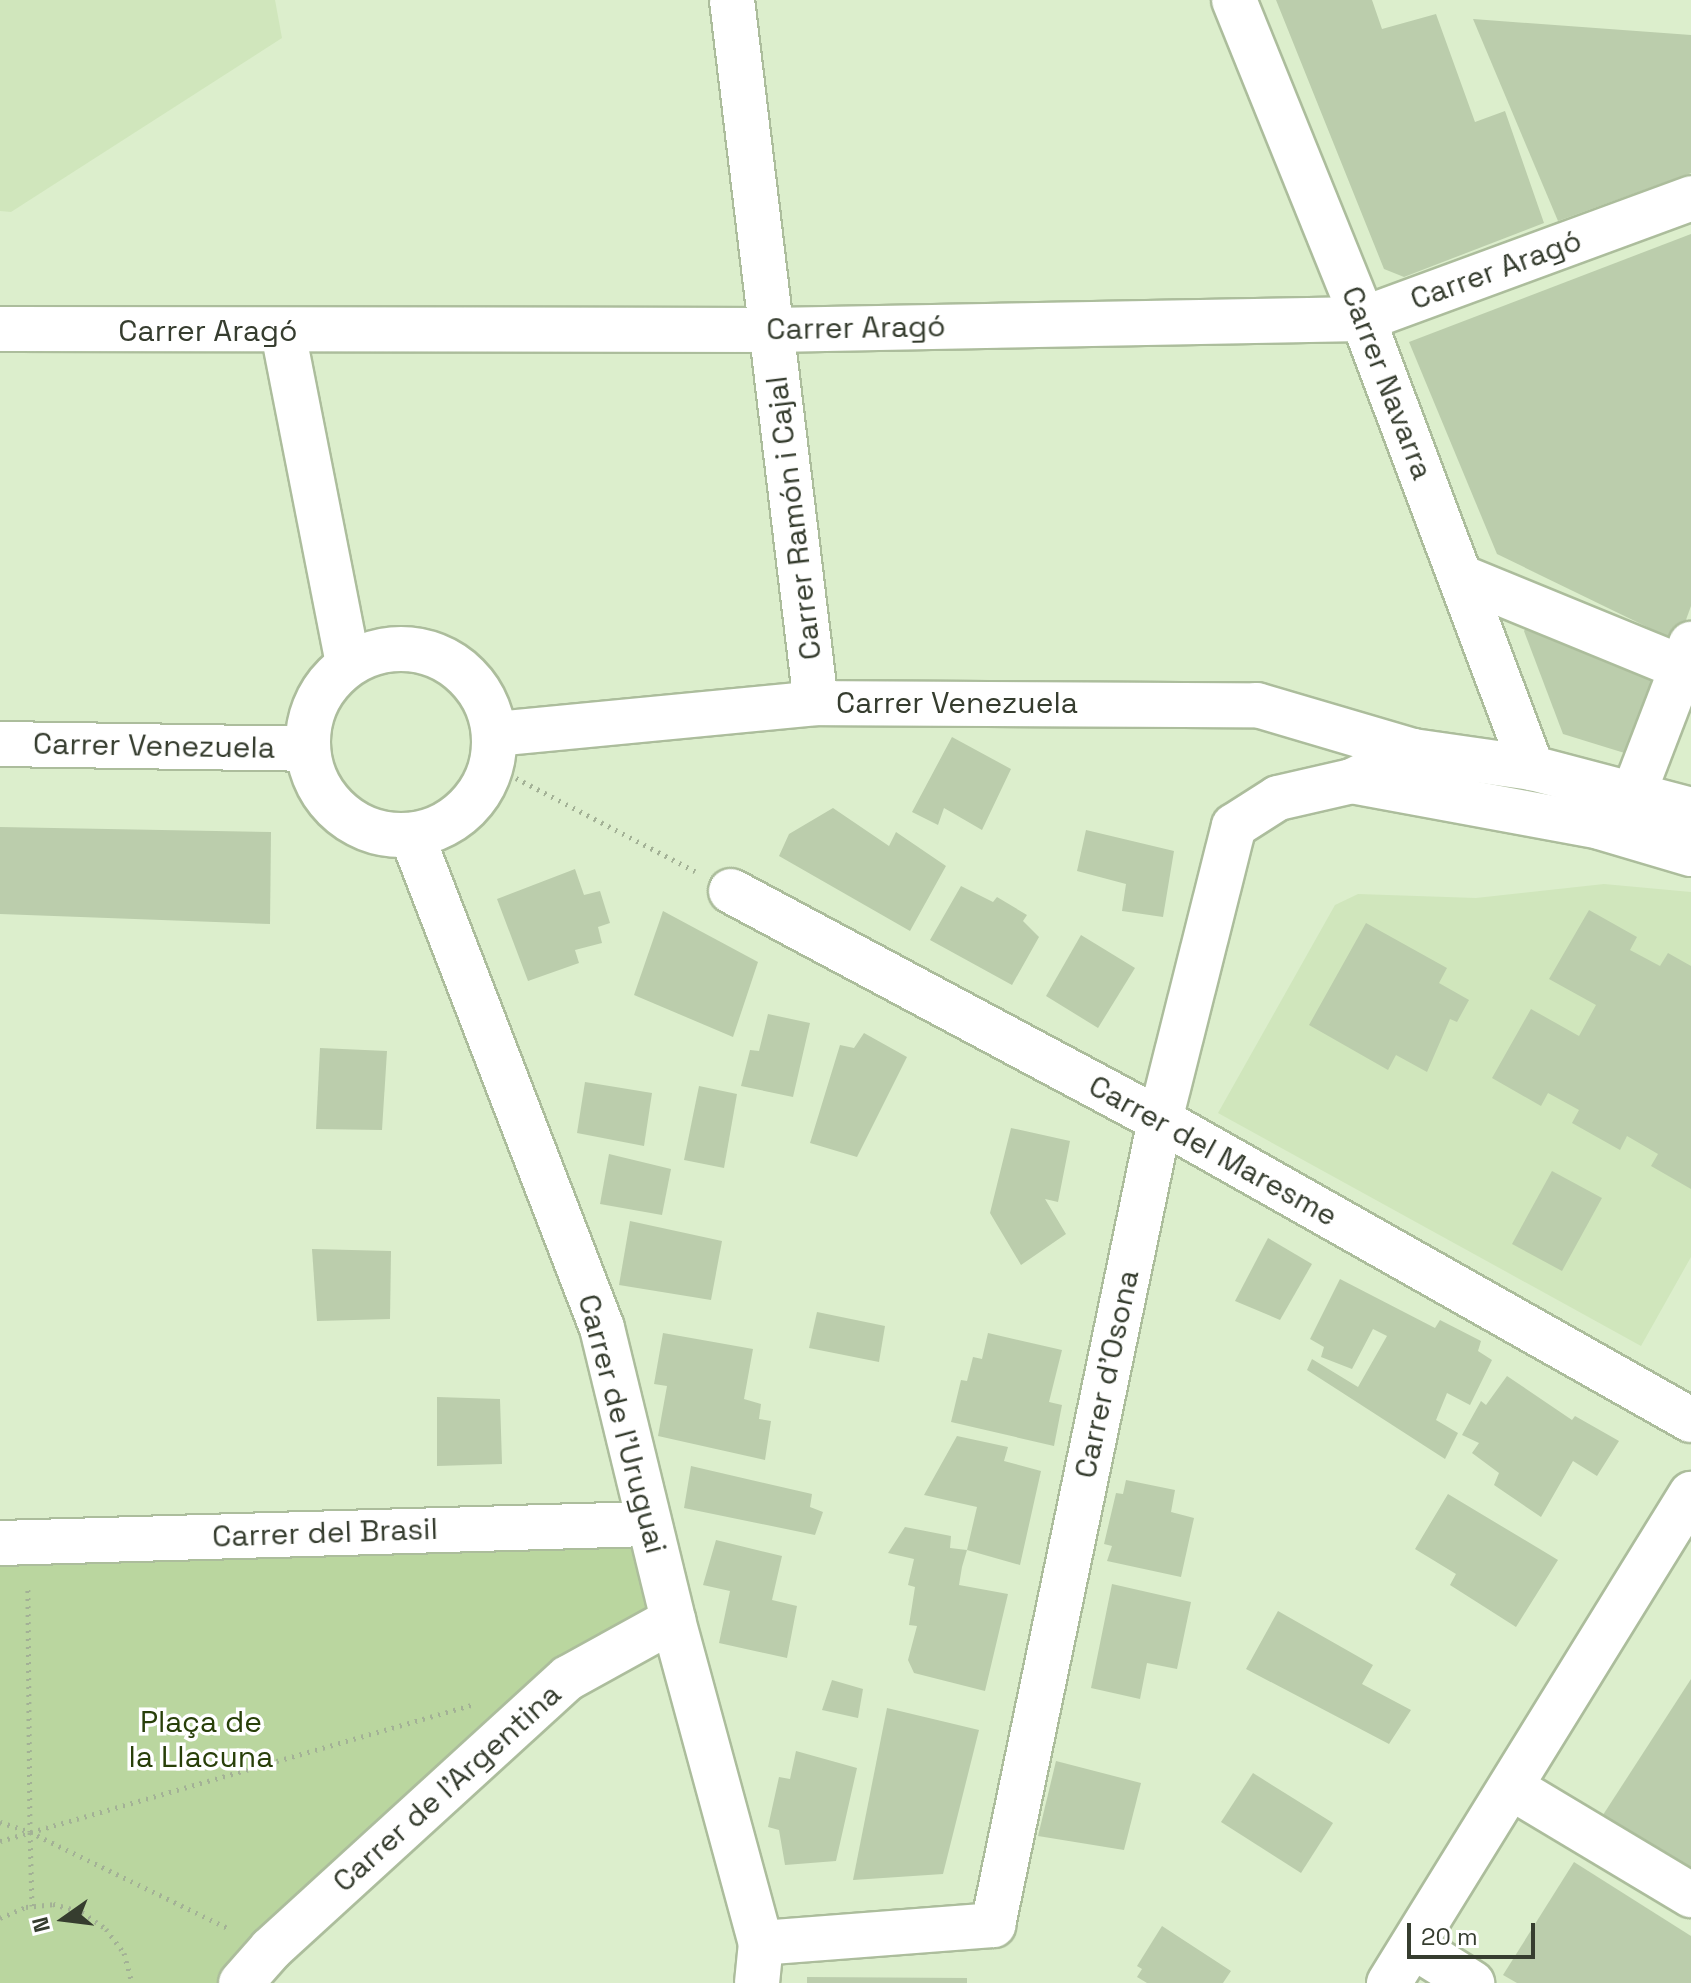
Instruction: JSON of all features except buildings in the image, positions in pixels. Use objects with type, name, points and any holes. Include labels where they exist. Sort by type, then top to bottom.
[{"type":"street","name":"Carrer Ramón i Cajal","points":[[732,0],[816,703]]},
{"type":"street","name":"Carrer Navarra","points":[[1234,0],[1363,319],[1532,768]]},
{"type":"street","name":"Carrer Aragó","points":[[0,329],[283,332],[772,330],[1363,319],[1691,198]]},
{"type":"street","points":[[283,332],[348,664]]},
{"type":"street","points":[[1461,577],[1687,656],[1633,795]]},
{"type":"street","points":[[398,648],[428,652],[460,668],[481,692],[493,750],[479,795],[454,820],[412,836],[372,831],[346,818],[322,792],[307,749],[311,715],[327,684],[348,664],[398,648]]},
{"type":"street","name":"Carrer Venezuela","points":[[493,750],[816,703],[1257,705],[1413,751],[1532,768],[1691,810]]},
{"type":"street","name":"Carrer Venezuela","points":[[0,744],[307,749]]},
{"type":"street","points":[[1352,781],[1413,751]]},
{"type":"street","points":[[1352,781],[1599,827],[1691,854]]},
{"type":"street","name":"Carrer d'Osona","points":[[759,1963],[993,1925],[1160,1120],[1234,826],[1278,798],[1352,781]]},
{"type":"street","name":"Carrer de l'Uruguai","points":[[412,836],[602,1328],[759,1963]]},
{"type":"street","name":"Carrer del Maresme","points":[[731,891],[1160,1120],[1691,1420]]},
{"type":"street","points":[[1389,1983],[1687,1509]]},
{"type":"street","name":"Carrer del Brasil","points":[[14,1542],[649,1524]]},
{"type":"street","name":"Carrer de l'Argentina","points":[[241,1983],[271,1949],[568,1678],[673,1620]]},
{"type":"street","points":[[1512,1788],[1691,1895]]},
{"type":"street","points":[[1413,1946],[1472,1983]]},
{"type":"path","points":[[493,750],[562,798],[731,891]]},
{"type":"path","points":[[14,1542],[32,1906]]},
{"type":"path","points":[[0,1841],[476,1704]]},
{"type":"path","points":[[0,1822],[30,1832],[271,1949]]},
{"type":"path","points":[[0,1918],[32,1906],[53,1904],[82,1912],[106,1929],[124,1953],[132,1983]]},
{"type":"shaded area","points":[[0,0],[275,0],[282,38],[11,212],[0,211]]},
{"type":"shaded area","points":[[1604,884],[1691,892],[1691,1257],[1641,1346],[1218,1113],[1335,905],[1358,894],[1476,898]]},
{"type":"green space","name":"Plaça de la Llacuna","points":[[649,1524],[673,1620],[568,1678],[241,1983],[0,1983],[0,1543]]}]
